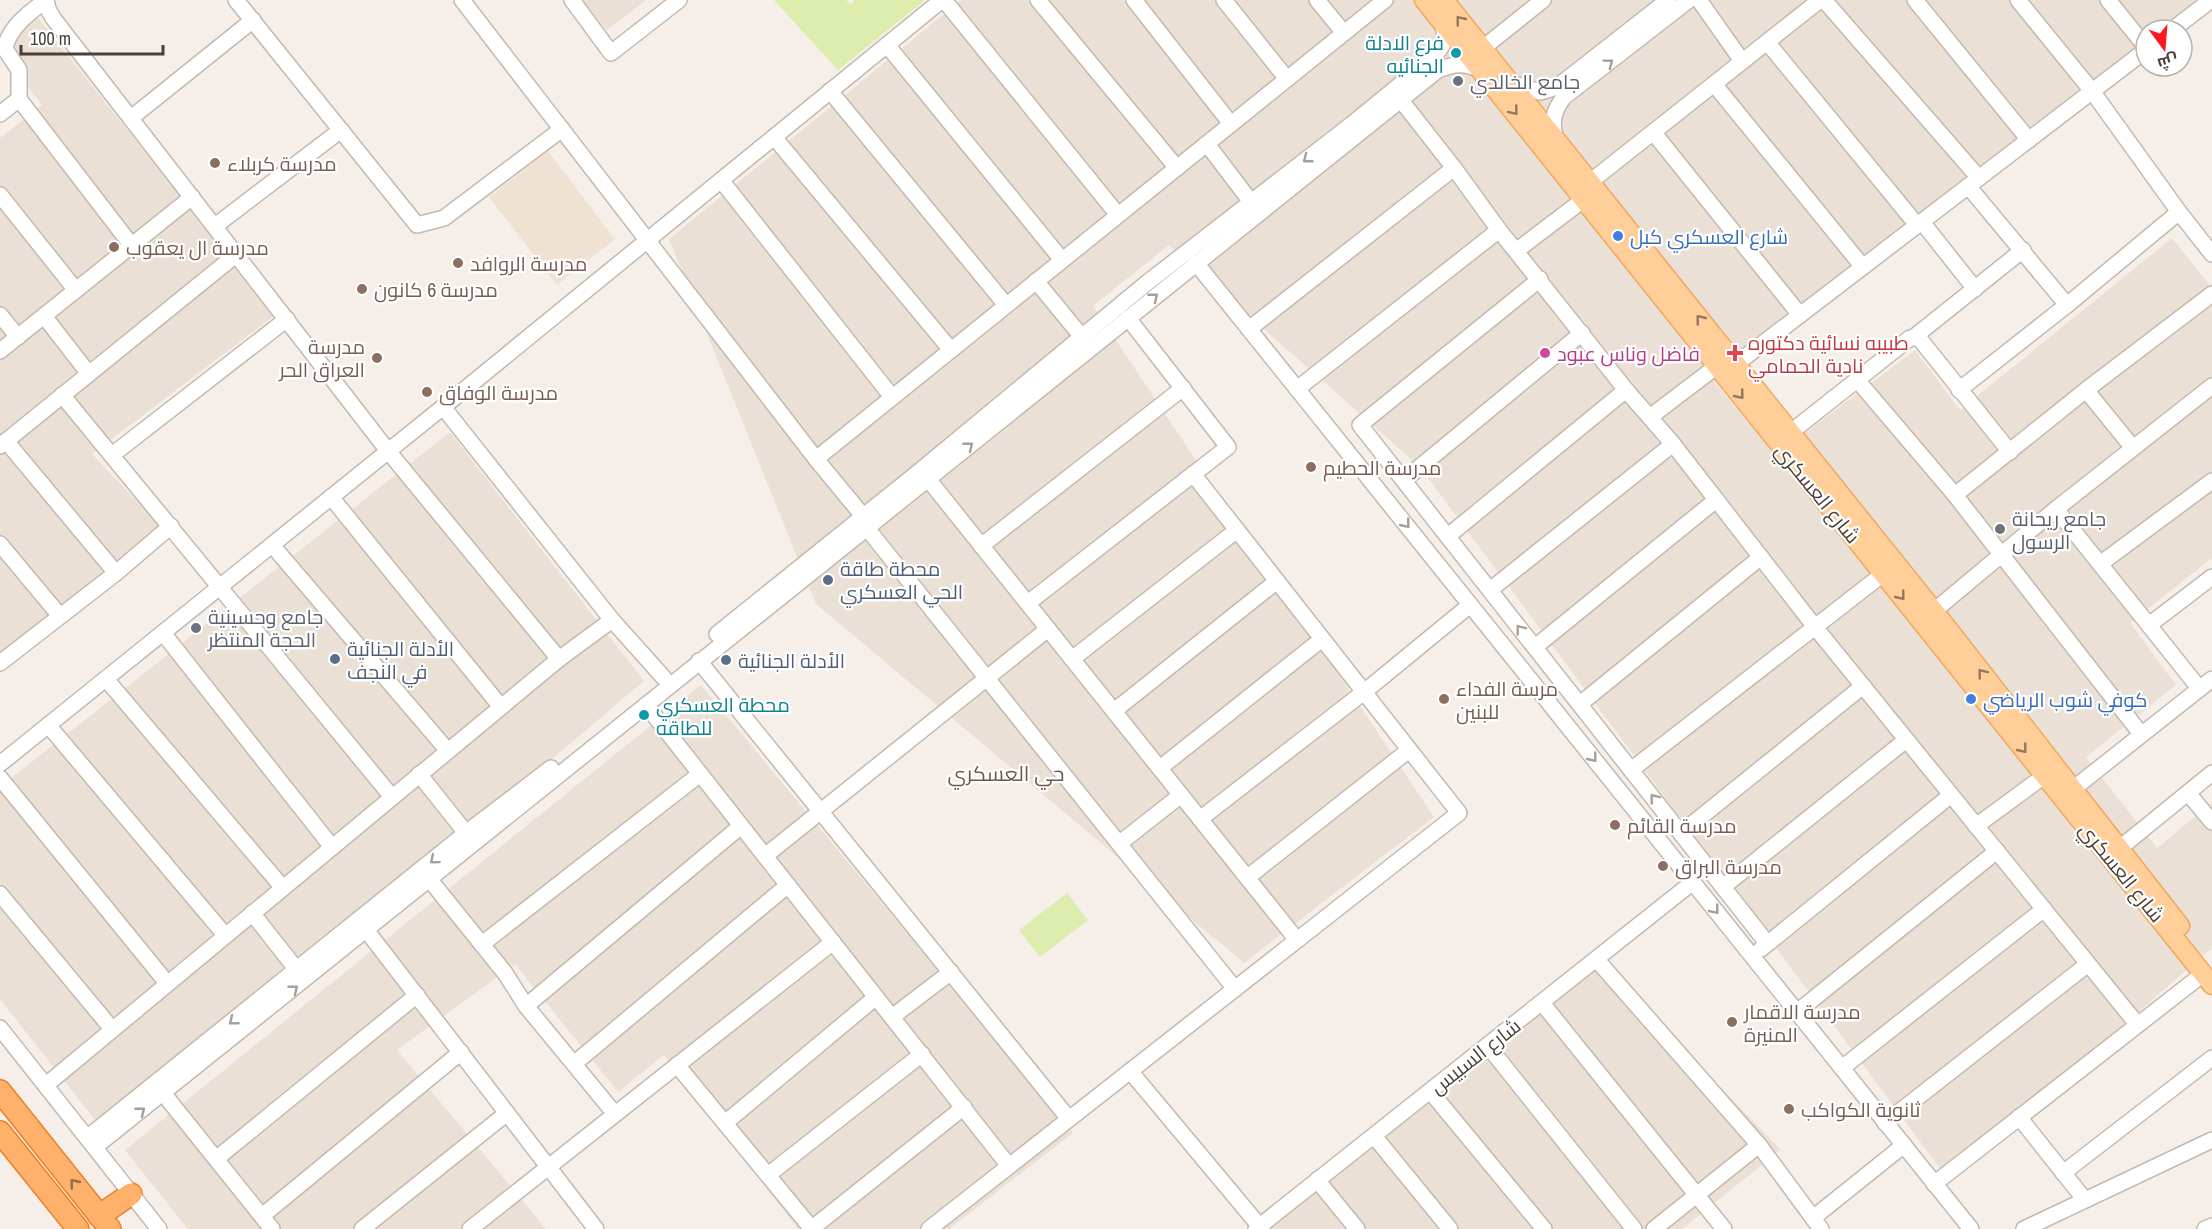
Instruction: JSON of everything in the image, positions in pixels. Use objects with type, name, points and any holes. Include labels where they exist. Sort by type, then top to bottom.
[{"type":"highway","points":[[0,1091],[105,1222],[132,1194]]},
{"type":"highway","points":[[2,1138],[78,1229]]},
{"type":"main road","name":"شارع العسكري","points":[[1424,0],[1485,74],[1583,201],[1647,266]]},
{"type":"main road","name":"شارع العسكري","points":[[1444,0],[1590,182],[1647,266],[1668,292],[1736,364],[2120,848],[2209,975]]},
{"type":"main road","name":"شارع العسكري","points":[[1668,292],[1717,366],[2044,776],[2209,975]]},
{"type":"street","points":[[132,246],[19,99],[19,70],[5,49],[6,42],[23,18],[46,0],[53,18],[387,451],[559,659]]},
{"type":"street","points":[[236,0],[417,225],[444,218],[562,129]]},
{"type":"street","points":[[462,0],[987,679],[1235,989]]},
{"type":"street","points":[[572,0],[611,53],[679,0]]},
{"type":"street","points":[[0,765],[943,0],[1118,215]]},
{"type":"street","points":[[1038,0],[1177,168]]},
{"type":"street","points":[[1134,0],[1231,124]]},
{"type":"street","points":[[1224,0],[1287,78]]},
{"type":"street","points":[[1317,0],[1344,33]]},
{"type":"street","points":[[816,459],[1385,0]]},
{"type":"street","points":[[1483,48],[1543,0]]},
{"type":"street","points":[[1511,83],[1540,92],[1557,87],[1668,0]]},
{"type":"street","points":[[1555,137],[1552,126],[1554,115],[1564,97],[1689,0]]},
{"type":"street","points":[[1699,0],[1742,62]]},
{"type":"street","points":[[1590,182],[1822,0],[1973,182],[2067,305]]},
{"type":"street","points":[[1915,0],[2029,140]]},
{"type":"street","points":[[2018,0],[2092,91],[2212,254]]},
{"type":"street","points":[[2108,0],[2134,33]]},
{"type":"street","points":[[2188,18],[2211,0]]},
{"type":"street","points":[[92,1142],[163,1093],[368,931],[568,761],[646,705],[865,522],[1043,378],[1128,318],[1400,99],[1434,65],[1446,39],[1445,29],[1440,19]]},
{"type":"street","points":[[131,118],[253,20]]},
{"type":"street","points":[[1767,42],[1975,289]]},
{"type":"street","points":[[887,45],[1062,260]]},
{"type":"street","points":[[1736,364],[2134,58]]},
{"type":"street","points":[[1062,363],[1082,337],[1148,282],[1352,124],[1434,65],[1462,64],[1473,66],[1485,74]]},
{"type":"street","points":[[1714,84],[1863,267]]},
{"type":"street","points":[[830,92],[1006,305]]},
{"type":"street","points":[[0,114],[19,99]]},
{"type":"street","points":[[1400,99],[1499,230],[1626,390],[1673,444],[1815,627],[2137,1024]]},
{"type":"street","points":[[215,226],[341,130]]},
{"type":"street","points":[[1653,132],[1800,315]]},
{"type":"street","points":[[774,137],[951,350]]},
{"type":"street","points":[[1207,144],[1251,202]]},
{"type":"street","points":[[1249,329],[1454,168]]},
{"type":"street","points":[[721,180],[892,397]]},
{"type":"street","points":[[0,195],[75,289]]},
{"type":"street","points":[[0,351],[192,197]]},
{"type":"street","points":[[1516,251],[1583,201]]},
{"type":"street","points":[[1959,390],[2067,305],[2179,212]]},
{"type":"street","points":[[1297,389],[1499,230]]},
{"type":"street","points":[[1791,432],[2023,250]]},
{"type":"street","points":[[116,573],[3,443],[237,254]]},
{"type":"street","points":[[1196,263],[1971,1229]]},
{"type":"street","points":[[1540,279],[1360,425],[1767,944]]},
{"type":"street","points":[[1036,281],[1082,337]]},
{"type":"street","points":[[1955,495],[2086,390],[2212,294]]},
{"type":"street","points":[[0,315],[18,337]]},
{"type":"street","points":[[44,316],[89,374]]},
{"type":"street","points":[[1028,603],[1228,447],[1128,318]]},
{"type":"street","points":[[112,455],[287,320]]},
{"type":"street","points":[[1404,480],[1582,333]]},
{"type":"street","points":[[1914,337],[1919,338],[2010,452]]},
{"type":"street","points":[[1650,417],[1717,366]]},
{"type":"street","points":[[591,743],[760,598],[928,479],[1043,378]]},
{"type":"street","points":[[1858,381],[1955,495],[2141,734]]},
{"type":"street","points":[[1934,611],[2056,509],[2212,386]]},
{"type":"street","points":[[981,546],[1183,388]]},
{"type":"street","points":[[1448,536],[1626,390]]},
{"type":"street","points":[[2086,390],[2133,448]]},
{"type":"street","points":[[62,395],[392,797]]},
{"type":"street","points":[[443,407],[612,620],[664,678]]},
{"type":"street","points":[[1490,590],[1673,444]]},
{"type":"street","points":[[1369,478],[1390,463]]},
{"type":"street","points":[[929,1229],[1459,813],[1193,474]]},
{"type":"street","points":[[928,479],[1297,940]]},
{"type":"street","points":[[2100,564],[2212,481]]},
{"type":"street","points":[[331,497],[501,707]]},
{"type":"street","points":[[1534,647],[1716,500]]},
{"type":"street","points":[[2056,509],[2199,688]]},
{"type":"street","points":[[1,661],[116,573],[171,526]]},
{"type":"street","points":[[1072,659],[1237,530]]},
{"type":"street","points":[[0,544],[60,616]]},
{"type":"street","points":[[272,545],[448,751]]},
{"type":"street","points":[[1580,704],[1761,557]]},
{"type":"street","points":[[1631,770],[1883,574]]},
{"type":"street","points":[[2149,625],[2212,578]]},
{"type":"street","points":[[1114,711],[1277,581]]},
{"type":"street","points":[[1200,819],[1364,692],[1470,605]]},
{"type":"street","points":[[46,1085],[559,659],[612,620]]},
{"type":"street","points":[[765,856],[1048,629]]},
{"type":"street","points":[[163,633],[332,847]]},
{"type":"street","points":[[1160,768],[1322,639]]},
{"type":"street","points":[[699,661],[1070,1119]]},
{"type":"street","points":[[106,679],[282,888]]},
{"type":"street","points":[[2073,789],[2212,679]]},
{"type":"street","points":[[1681,833],[1863,686]]},
{"type":"street","points":[[646,705],[1009,1166]]},
{"type":"street","points":[[1573,733],[1591,719]]},
{"type":"street","points":[[48,725],[225,935]]},
{"type":"street","points":[[1723,887],[1906,740]]},
{"type":"street","points":[[1248,877],[1409,750]]},
{"type":"street","points":[[92,1142],[297,970],[466,833],[568,761]]},
{"type":"street","points":[[2120,848],[2212,773]]},
{"type":"street","points":[[420,774],[466,833]]},
{"type":"street","points":[[482,944],[700,774]]},
{"type":"street","points":[[1976,826],[2044,776]]},
{"type":"street","points":[[0,778],[167,983]]},
{"type":"street","points":[[2188,793],[2212,822]]},
{"type":"street","points":[[1120,843],[1181,795]]},
{"type":"street","points":[[1752,956],[1951,795]]},
{"type":"street","points":[[526,1006],[741,826]]},
{"type":"street","points":[[1797,1012],[1996,851]]},
{"type":"street","points":[[430,880],[505,973],[526,1006],[615,1114]]},
{"type":"street","name":"شارع السبيس","points":[[1259,1228],[1693,882]]},
{"type":"street","points":[[575,1063],[788,885]]},
{"type":"street","points":[[0,894],[112,1029]]},
{"type":"street","points":[[1842,1068],[2044,909]]},
{"type":"street","points":[[252,913],[297,970]]},
{"type":"street","points":[[368,931],[548,1166],[592,1228]]},
{"type":"street","points":[[470,1229],[833,942]]},
{"type":"street","points":[[1597,960],[1759,1145],[1817,1224],[1904,1145]]},
{"type":"street","points":[[1885,1123],[2088,964]]},
{"type":"street","points":[[892,1017],[951,972]]},
{"type":"street","points":[[1934,1184],[2137,1024],[2209,975]]},
{"type":"street","points":[[216,1159],[417,995]]},
{"type":"street","points":[[725,1123],[876,997]]},
{"type":"street","points":[[1542,1003],[1724,1229]]},
{"type":"street","points":[[0,1028],[159,1229]]},
{"type":"street","points":[[1488,1046],[1634,1229]]},
{"type":"street","points":[[262,1216],[461,1052]]},
{"type":"street","points":[[768,1175],[922,1054]]},
{"type":"street","points":[[2063,1173],[2212,1058]]},
{"type":"street","points":[[677,1065],[812,1229],[964,1107]]},
{"type":"street","points":[[1130,1071],[1259,1228]]},
{"type":"street","points":[[1430,1091],[1544,1229]]},
{"type":"street","points":[[163,1093],[272,1229]]},
{"type":"street","points":[[362,1229],[507,1113]]},
{"type":"street","points":[[2019,1117],[2085,1200]]},
{"type":"street","points":[[1374,1136],[1450,1229]]},
{"type":"street","points":[[2024,1229],[2212,1140]]},
{"type":"street","points":[[1654,1229],[1759,1145]]},
{"type":"street","points":[[1317,1180],[1357,1229]]},
{"type":"street","points":[[2205,1229],[2212,1226]]},
{"type":"shaded area","points":[[583,0],[646,0],[607,30]]},
{"type":"shaded area","points":[[961,0],[2210,0],[2187,18],[2134,18],[2134,58],[1713,380],[1776,455],[1915,350],[1960,410],[2172,238],[2212,288],[2212,558],[2130,623],[2176,685],[2086,757],[2157,848],[2212,803],[2212,948],[1947,1178],[1420,467],[1169,245],[1093,306],[1434,817],[1244,963],[816,604],[669,239]]},
{"type":"shaded area","points":[[34,13],[275,315],[92,454],[163,529],[0,656],[0,138],[42,105],[0,50]]},
{"type":"shaded area","points":[[548,151],[615,239],[557,285],[489,197]]},
{"type":"shaded area","points":[[450,432],[644,681],[390,896],[138,1096],[95,1120],[0,999],[0,787]]},
{"type":"shaded area","points":[[701,685],[1073,1133],[949,1229],[798,1229],[664,1055],[618,1092],[515,964],[397,1050],[546,1229],[188,1229],[125,1150]]},
{"type":"shaded area","points":[[1597,960],[1781,1150],[1682,1229],[1254,1229]]},
{"type":"green space","points":[[774,0],[846,0],[850,4],[855,0],[925,0],[838,70]]},
{"type":"green space","points":[[1067,893],[1088,920],[1040,957],[1019,930]]},
{"type":"place","name":"فرع الادلة الجنائيه","points":[[1456,53]]},
{"type":"place","name":"جامع الخالدي","points":[[1458,81]]},
{"type":"place","name":"مدرسة كربلاء","points":[[215,163]]},
{"type":"place","name":"شارع العسكري كبل","points":[[1618,236]]},
{"type":"place","name":"مدرسة ال يعقوب","points":[[114,247]]},
{"type":"place","name":"مدرسة الروافد","points":[[458,263]]},
{"type":"place","name":"مدرسة 6 كانون","points":[[362,289]]},
{"type":"place","name":"فاضل وناس عبود","points":[[1545,353]]},
{"type":"place","name":"طبيبه نسائية دكتوره نادية الحمامي","points":[[1735,353]]},
{"type":"place","name":"مدرسة العراق الحر","points":[[377,358]]},
{"type":"place","name":"مدرسة الوفاق","points":[[427,392]]},
{"type":"place","name":"مدرسة الحطيم","points":[[1311,467]]},
{"type":"place","name":"جامع ريحانة الرسول","points":[[2000,529]]},
{"type":"place","name":"محطة طاقة الحي العسكري","points":[[828,580]]},
{"type":"place","name":"جامع وحسينية الحجة المنتظر","points":[[196,628]]},
{"type":"place","name":"الأدلة الجنائية في النجف","points":[[335,659]]},
{"type":"place","name":"الأدلة الجنائية","points":[[726,660]]},
{"type":"place","name":"مرسة الفداء للبنين","points":[[1444,699]]},
{"type":"place","name":"كوفي شوب الرياضي","points":[[1971,699]]},
{"type":"place","name":"محطة العسكري للطاقه","points":[[644,715]]},
{"type":"place","name":"مدرسة القائم","points":[[1615,825]]},
{"type":"place","name":"مدرسة البراق","points":[[1663,866]]},
{"type":"place","name":"مدرسة الاقمار المنيرة","points":[[1732,1022]]},
{"type":"place","name":"ثانوية الكواكب","points":[[1789,1109]]},
{"type":"district","name":"حي العسكري","points":[[1006,773]]}]
